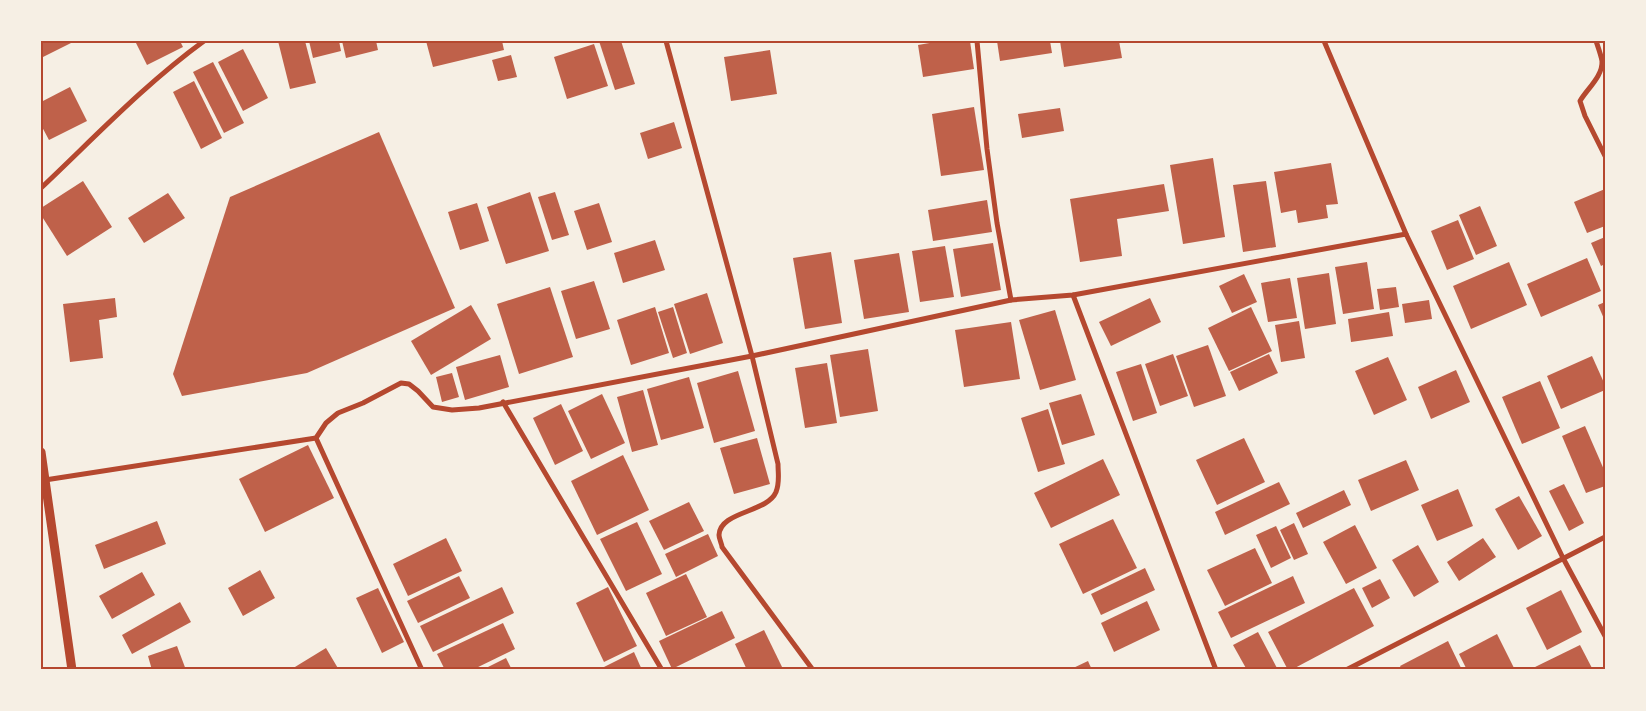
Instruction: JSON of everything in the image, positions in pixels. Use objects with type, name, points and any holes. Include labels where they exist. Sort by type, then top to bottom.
[{"type":"street","points":[[41,188],[154,81],[204,41]]},
{"type":"street","points":[[666,41],[752,356],[778,464],[779,481],[775,494],[767,503],[729,520],[722,526],[719,535],[722,547],[813,670]]},
{"type":"street","points":[[977,41],[987,149],[997,223],[1011,300]]},
{"type":"street","points":[[1324,41],[1406,234],[1563,558],[1605,636]]},
{"type":"street","points":[[1596,41],[1602,62],[1597,78],[1580,100],[1585,116],[1605,156]]},
{"type":"street","points":[[45,480],[316,438],[326,423],[338,413],[363,403],[402,383],[409,384],[434,407],[452,410],[479,408],[752,356],[1011,300],[1073,295],[1406,234]]},
{"type":"street","points":[[1073,295],[1216,670]]},
{"type":"street","points":[[503,402],[662,670]]},
{"type":"street","points":[[316,438],[422,670]]},
{"type":"street","points":[[41,452],[72,670]]},
{"type":"street","points":[[1346,670],[1605,537]]},
{"type":"building","points":[[41,41],[75,41],[41,58]]},
{"type":"building","points":[[135,41],[180,41],[183,47],[147,65]]},
{"type":"building","points":[[278,41],[305,41],[316,83],[290,89]]},
{"type":"building","points":[[309,41],[339,41],[341,51],[313,58]]},
{"type":"building","points":[[342,41],[376,41],[378,50],[346,58]]},
{"type":"building","points":[[426,41],[502,41],[504,50],[433,67]]},
{"type":"building","points":[[599,41],[621,41],[635,84],[615,90]]},
{"type":"building","points":[[941,41],[970,41],[974,69],[923,77],[918,45]]},
{"type":"building","points":[[997,41],[1050,41],[1052,53],[1000,61]]},
{"type":"building","points":[[1060,41],[1119,41],[1122,58],[1064,67]]},
{"type":"building","points":[[594,44],[608,86],[567,99],[554,57]]},
{"type":"building","points":[[243,49],[268,98],[243,111],[218,62]]},
{"type":"building","points":[[770,50],[777,94],[731,101],[724,57]]},
{"type":"building","points":[[511,55],[517,77],[498,81],[492,60]]},
{"type":"building","points":[[213,62],[244,123],[224,133],[193,72]]},
{"type":"building","points":[[194,81],[222,138],[201,149],[173,92]]},
{"type":"building","points":[[70,87],[87,121],[49,140],[41,125],[41,102]]},
{"type":"building","points":[[974,107],[984,170],[941,176],[932,114]]},
{"type":"building","points":[[1060,108],[1064,131],[1022,138],[1018,114]]},
{"type":"building","points":[[674,122],[682,148],[648,159],[640,133]]},
{"type":"building","points":[[379,132],[455,308],[307,373],[182,396],[173,374],[230,197]]},
{"type":"building","points":[[1213,158],[1225,237],[1183,244],[1170,165]]},
{"type":"building","points":[[1331,163],[1338,204],[1326,205],[1328,218],[1298,223],[1296,210],[1281,213],[1274,172]]},
{"type":"building","points":[[83,181],[112,227],[67,256],[41,215],[41,208]]},
{"type":"building","points":[[1266,181],[1276,247],[1243,252],[1233,185]]},
{"type":"building","points":[[1164,184],[1169,211],[1117,219],[1122,256],[1080,262],[1070,199]]},
{"type":"building","points":[[1605,189],[1605,226],[1587,233],[1574,202]]},
{"type":"building","points":[[530,192],[549,251],[506,264],[487,207]]},
{"type":"building","points":[[555,192],[569,235],[552,240],[538,197]]},
{"type":"building","points":[[168,193],[185,218],[144,243],[128,218]]},
{"type":"building","points":[[987,200],[992,232],[933,241],[928,210]]},
{"type":"building","points":[[477,203],[489,241],[460,250],[448,212]]},
{"type":"building","points":[[599,203],[612,242],[587,250],[574,211]]},
{"type":"building","points":[[1480,206],[1497,246],[1476,255],[1459,215]]},
{"type":"building","points":[[1458,220],[1474,259],[1447,270],[1431,231]]},
{"type":"building","points":[[1605,237],[1605,264],[1601,266],[1591,243]]},
{"type":"building","points":[[655,240],[665,270],[623,283],[614,253]]},
{"type":"building","points":[[993,243],[1001,290],[961,297],[953,249]]},
{"type":"building","points":[[945,246],[954,297],[920,302],[912,251]]},
{"type":"building","points":[[831,252],[842,323],[805,329],[793,258]]},
{"type":"building","points":[[899,253],[909,312],[864,319],[854,260]]},
{"type":"building","points":[[1587,258],[1601,291],[1541,317],[1527,284]]},
{"type":"building","points":[[1367,262],[1374,309],[1343,314],[1335,267]]},
{"type":"building","points":[[1509,262],[1527,305],[1471,329],[1453,286]]},
{"type":"building","points":[[1329,273],[1336,324],[1305,329],[1297,278]]},
{"type":"building","points":[[1244,274],[1257,302],[1232,313],[1219,286]]},
{"type":"building","points":[[1290,278],[1297,318],[1268,322],[1261,283]]},
{"type":"building","points":[[594,281],[610,329],[576,339],[561,291]]},
{"type":"building","points":[[550,287],[573,357],[519,374],[497,304]]},
{"type":"building","points":[[1396,287],[1399,307],[1380,310],[1377,289]]},
{"type":"building","points":[[707,293],[723,343],[690,354],[674,304]]},
{"type":"building","points":[[115,298],[117,317],[99,320],[103,358],[70,362],[63,304]]},
{"type":"building","points":[[1150,298],[1161,322],[1111,346],[1099,322]]},
{"type":"building","points":[[1429,300],[1432,319],[1405,323],[1402,304]]},
{"type":"building","points":[[1605,302],[1605,321],[1598,305]]},
{"type":"building","points":[[471,305],[491,339],[431,375],[411,341]]},
{"type":"building","points":[[655,307],[669,353],[631,365],[617,320]]},
{"type":"building","points":[[673,307],[687,353],[673,358],[658,312]]},
{"type":"building","points":[[1251,307],[1272,351],[1229,371],[1208,328]]},
{"type":"building","points":[[1055,310],[1076,380],[1040,390],[1019,320]]},
{"type":"building","points":[[1389,312],[1393,336],[1351,342],[1348,319]]},
{"type":"building","points":[[1299,321],[1305,358],[1281,362],[1275,325]]},
{"type":"building","points":[[1011,322],[1020,379],[964,387],[955,330]]},
{"type":"building","points":[[1208,345],[1226,396],[1194,407],[1176,356]]},
{"type":"building","points":[[868,349],[878,411],[840,417],[830,355]]},
{"type":"building","points":[[1173,354],[1188,396],[1160,406],[1145,364]]},
{"type":"building","points":[[1269,354],[1278,373],[1239,391],[1230,372]]},
{"type":"building","points":[[500,355],[509,387],[465,400],[456,367]]},
{"type":"building","points":[[1592,356],[1605,385],[1605,390],[1561,409],[1547,376]]},
{"type":"building","points":[[1388,357],[1407,400],[1374,415],[1355,371]]},
{"type":"building","points":[[827,363],[837,423],[805,428],[795,368]]},
{"type":"building","points":[[1141,364],[1157,413],[1133,421],[1116,372]]},
{"type":"building","points":[[1456,370],[1470,402],[1431,419],[1418,387]]},
{"type":"building","points":[[738,371],[755,431],[714,443],[697,383]]},
{"type":"building","points":[[452,373],[459,397],[442,402],[436,377]]},
{"type":"building","points":[[689,377],[704,428],[661,440],[647,389]]},
{"type":"building","points":[[1540,381],[1560,428],[1522,444],[1502,397]]},
{"type":"building","points":[[643,390],[658,445],[632,452],[617,397]]},
{"type":"building","points":[[602,394],[625,443],[591,459],[568,411]]},
{"type":"building","points":[[1081,394],[1095,435],[1062,445],[1049,403]]},
{"type":"building","points":[[561,404],[583,451],[555,465],[533,418]]},
{"type":"building","points":[[1048,409],[1065,464],[1038,472],[1021,418]]},
{"type":"building","points":[[1585,426],[1605,472],[1605,486],[1586,493],[1562,436]]},
{"type":"building","points":[[757,438],[770,484],[734,494],[720,448]]},
{"type":"building","points":[[1244,438],[1265,482],[1217,505],[1196,460]]},
{"type":"building","points":[[308,445],[334,498],[265,532],[239,479]]},
{"type":"building","points":[[623,455],[649,510],[597,535],[571,481]]},
{"type":"building","points":[[1103,459],[1120,495],[1051,528],[1034,493]]},
{"type":"building","points":[[1406,460],[1419,490],[1371,511],[1358,480]]},
{"type":"building","points":[[1279,482],[1290,504],[1225,535],[1215,512]]},
{"type":"building","points":[[1564,484],[1584,523],[1569,531],[1549,491]]},
{"type":"building","points":[[1458,489],[1473,526],[1437,541],[1421,505]]},
{"type":"building","points":[[1344,490],[1351,505],[1303,528],[1296,513]]},
{"type":"building","points":[[1519,496],[1542,536],[1518,550],[1495,509]]},
{"type":"building","points":[[689,502],[704,531],[664,550],[649,521]]},
{"type":"building","points":[[1113,519],[1137,568],[1083,594],[1059,544]]},
{"type":"building","points":[[157,521],[166,544],[104,569],[95,545]]},
{"type":"building","points":[[637,522],[662,574],[626,591],[600,539]]},
{"type":"building","points":[[1294,523],[1308,554],[1294,560],[1280,530]]},
{"type":"building","points":[[1355,525],[1377,568],[1346,584],[1323,542]]},
{"type":"building","points":[[1276,526],[1291,558],[1271,568],[1256,535]]},
{"type":"building","points":[[708,534],[718,556],[676,577],[665,554]]},
{"type":"building","points":[[446,538],[462,571],[408,596],[393,564]]},
{"type":"building","points":[[1483,538],[1496,557],[1459,581],[1447,562]]},
{"type":"building","points":[[1418,545],[1439,582],[1414,597],[1392,560]]},
{"type":"building","points":[[1255,548],[1272,583],[1225,606],[1207,570]]},
{"type":"building","points":[[1145,568],[1155,590],[1101,615],[1091,594]]},
{"type":"building","points":[[260,570],[275,598],[243,616],[228,588]]},
{"type":"building","points":[[142,572],[155,595],[112,619],[99,596]]},
{"type":"building","points":[[686,574],[707,617],[666,636],[646,593]]},
{"type":"building","points":[[459,576],[470,598],[418,623],[407,601]]},
{"type":"building","points":[[1293,576],[1305,603],[1231,638],[1218,612]]},
{"type":"building","points":[[1380,579],[1390,598],[1372,608],[1362,588]]},
{"type":"building","points":[[502,587],[514,613],[433,652],[420,626]]},
{"type":"building","points":[[608,587],[637,646],[604,662],[576,603]]},
{"type":"building","points":[[378,588],[404,642],[382,653],[356,598]]},
{"type":"building","points":[[1354,588],[1374,626],[1288,670],[1268,632]]},
{"type":"building","points":[[1561,590],[1582,632],[1547,650],[1526,608]]},
{"type":"building","points":[[1147,601],[1160,630],[1114,652],[1101,623]]},
{"type":"building","points":[[180,602],[191,622],[132,654],[122,635]]},
{"type":"building","points":[[722,611],[735,638],[672,669],[659,641]]},
{"type":"building","points":[[503,623],[515,649],[472,670],[445,670],[437,654]]},
{"type":"building","points":[[764,630],[783,669],[747,670],[735,644]]},
{"type":"building","points":[[1258,632],[1278,670],[1247,670],[1233,645]]},
{"type":"building","points":[[1497,634],[1515,670],[1467,670],[1459,654]]},
{"type":"building","points":[[1448,641],[1462,670],[1402,670],[1400,666]]},
{"type":"building","points":[[1580,645],[1593,670],[1534,670],[1533,668]]},
{"type":"building","points":[[177,646],[186,670],[152,670],[148,656]]},
{"type":"building","points":[[326,648],[339,670],[290,670]]},
{"type":"building","points":[[634,652],[642,670],[598,670]]},
{"type":"building","points":[[506,658],[512,670],[482,670]]},
{"type":"building","points":[[1088,661],[1092,670],[1069,670]]}]
